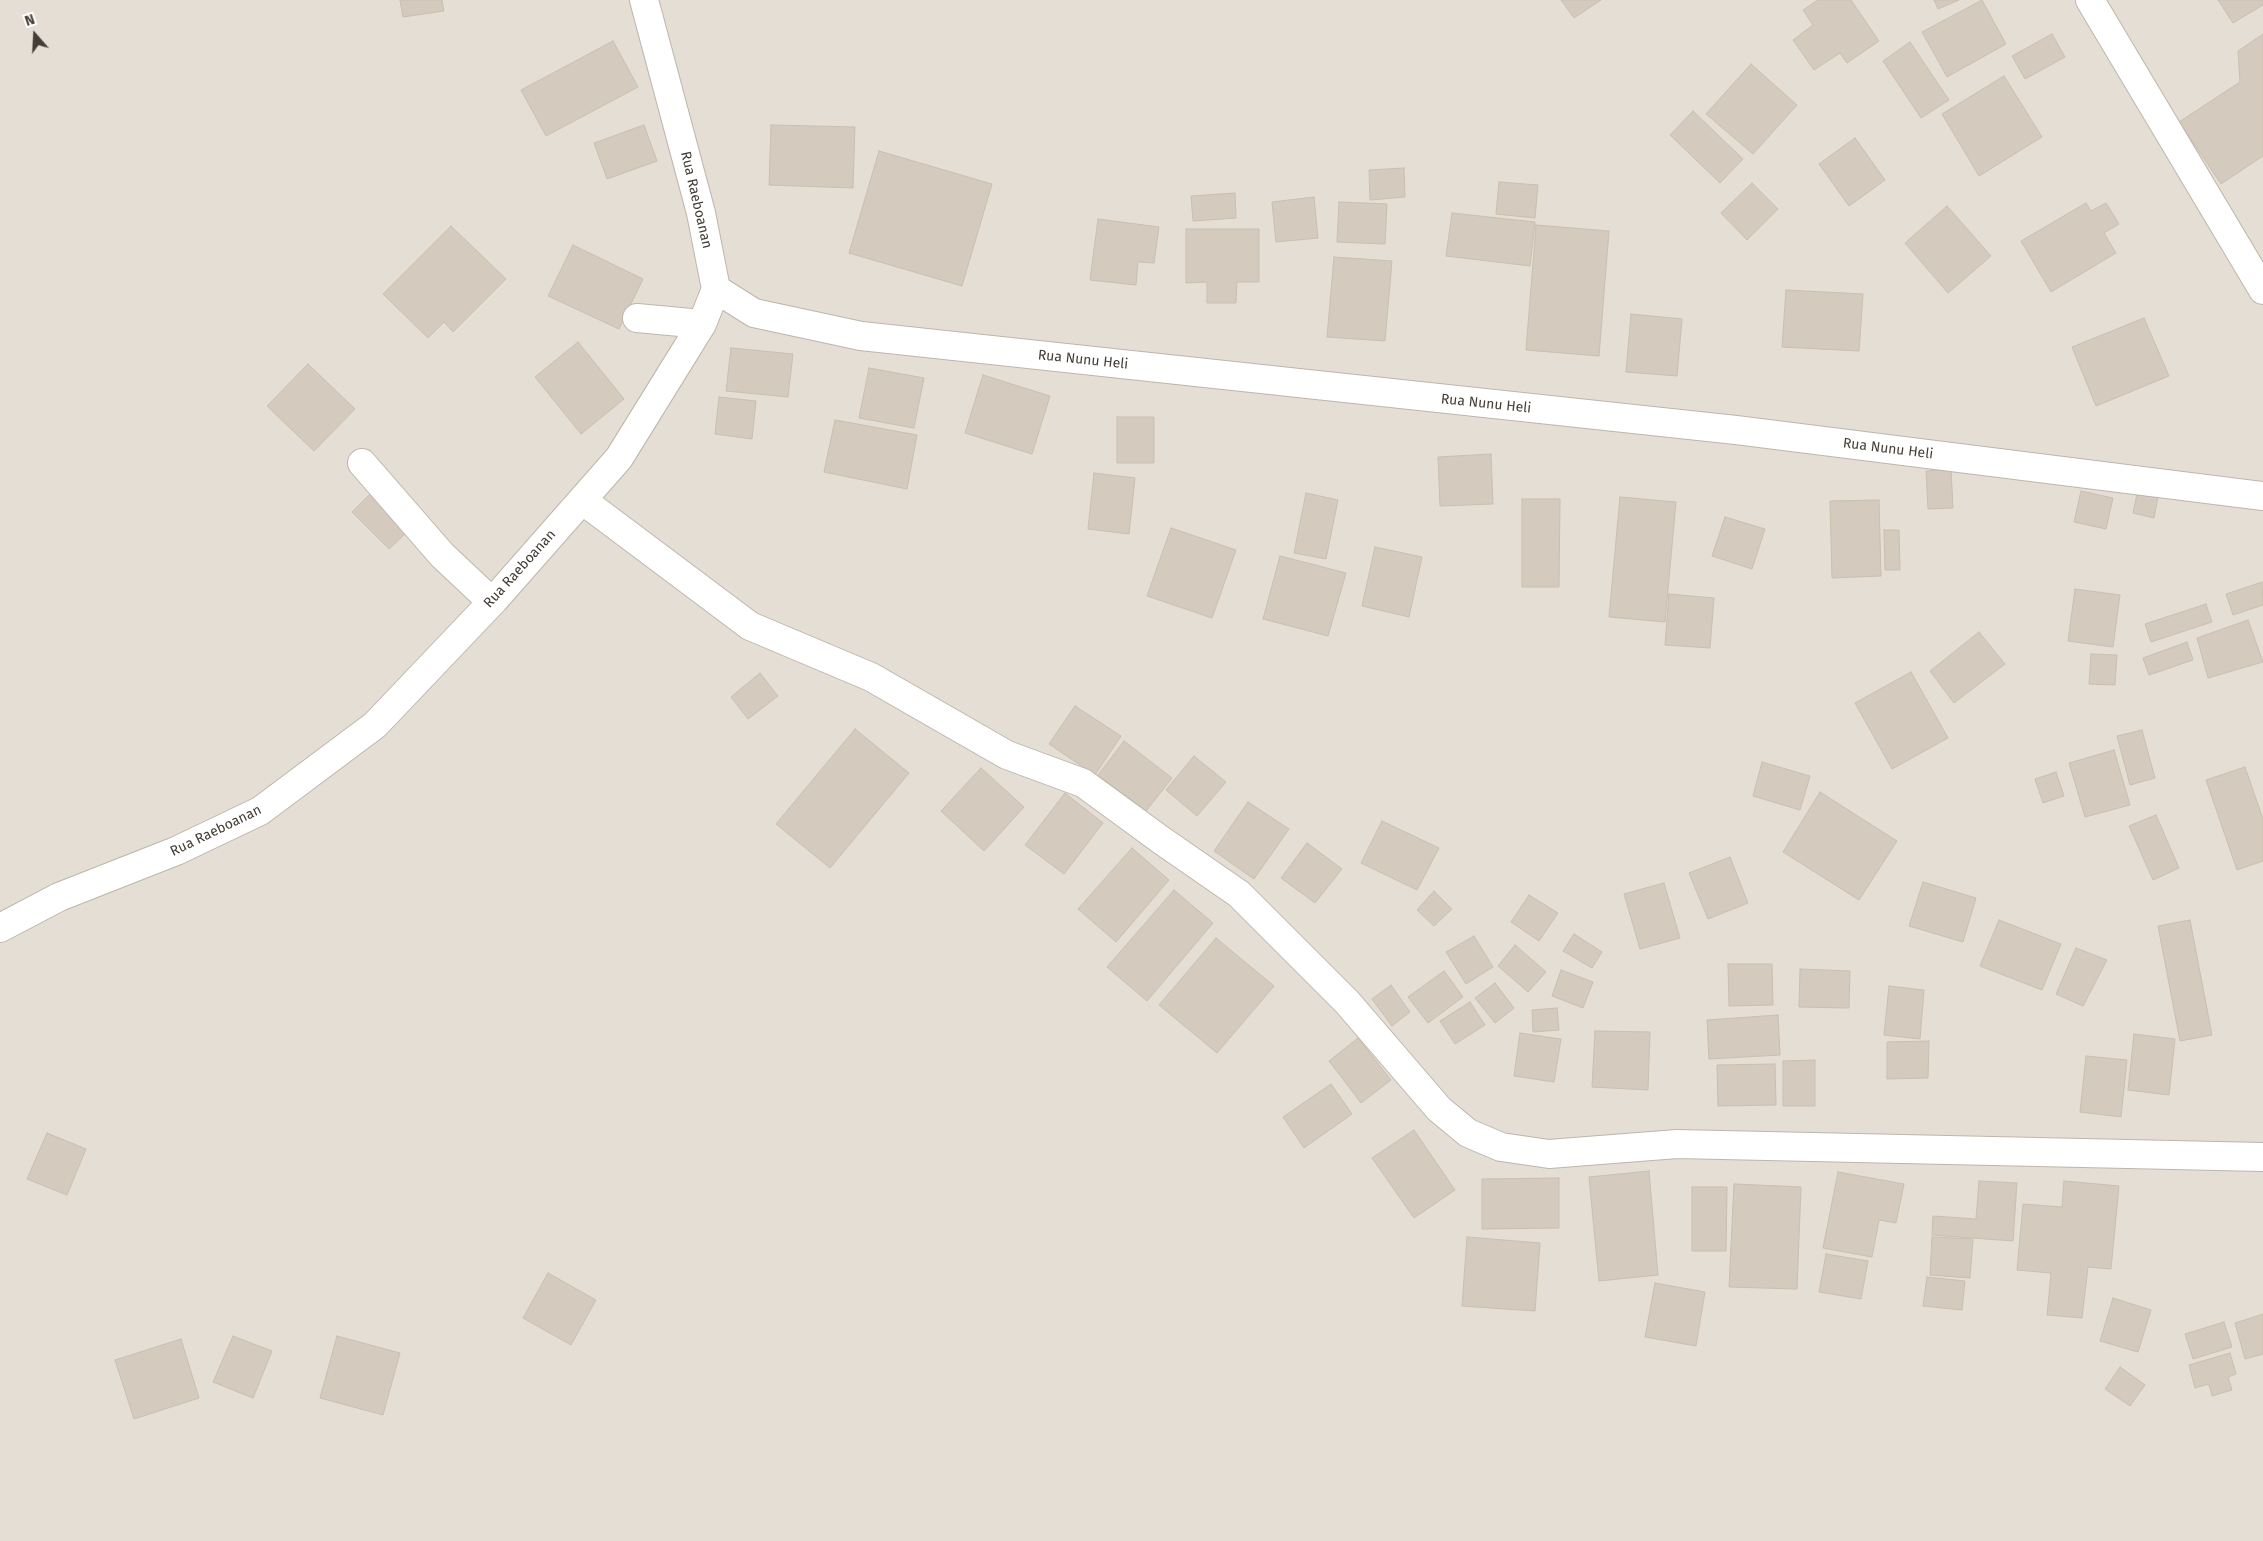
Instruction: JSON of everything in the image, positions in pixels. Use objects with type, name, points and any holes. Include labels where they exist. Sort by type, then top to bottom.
[{"type":"street","name":"Rua Raeboanan","points":[[0,928],[59,897],[176,851],[260,811],[375,725],[492,602],[619,458],[702,324],[716,289],[700,213],[644,0]]},
{"type":"street","points":[[2090,0],[2263,290]]},
{"type":"street","name":"Rua Nunu Heli","points":[[716,289],[754,313],[861,336],[1736,430],[2263,496]]},
{"type":"street","points":[[637,318],[702,324]]},
{"type":"street","points":[[362,463],[442,555],[492,602]]},
{"type":"street","points":[[582,500],[750,626],[871,677],[1007,755],[1083,783],[1239,894],[1347,1002],[1439,1109],[1468,1133],[1501,1147],[1549,1154],[1677,1144],[2263,1157]]},
{"type":"shaded area","points":[[0,0],[2263,0],[2263,1541],[0,1541]]},
{"type":"building","points":[[400,0],[442,0],[444,11],[403,17]]},
{"type":"building","points":[[1561,0],[1601,0],[1574,18]]},
{"type":"building","points":[[1818,0],[1851,0],[1879,41],[1847,63],[1840,53],[1814,70],[1793,40],[1813,25],[1803,10]]},
{"type":"building","points":[[1934,0],[1959,0],[1938,9]]},
{"type":"building","points":[[1982,0],[2006,44],[1947,77],[1922,32]]},
{"type":"building","points":[[2218,0],[2263,0],[2263,5],[2233,23]]},
{"type":"building","points":[[2052,34],[2065,57],[2025,79],[2012,56]]},
{"type":"building","points":[[2263,34],[2263,156],[2221,184],[2179,122],[2240,82],[2238,51]]},
{"type":"building","points":[[613,41],[638,87],[546,136],[521,90]]},
{"type":"building","points":[[1910,42],[1949,100],[1921,118],[1883,61]]},
{"type":"building","points":[[1751,64],[1797,105],[1753,154],[1706,114]]},
{"type":"building","points":[[2004,76],[2042,137],[1979,176],[1942,114]]},
{"type":"building","points":[[1693,111],[1743,159],[1720,183],[1670,135]]},
{"type":"building","points":[[644,125],[657,161],[607,179],[594,143]]},
{"type":"building","points":[[771,125],[855,127],[853,188],[769,185]]},
{"type":"building","points":[[1855,138],[1885,180],[1849,206],[1819,164]]},
{"type":"building","points":[[879,151],[992,184],[962,286],[849,253]]},
{"type":"building","points":[[1404,168],[1405,197],[1370,200],[1369,170]]},
{"type":"building","points":[[1499,182],[1538,185],[1535,218],[1496,214]]},
{"type":"building","points":[[1752,183],[1778,209],[1747,240],[1721,213]]},
{"type":"building","points":[[1235,193],[1236,218],[1193,221],[1191,196]]},
{"type":"building","points":[[1314,197],[1318,238],[1276,242],[1272,202]]},
{"type":"building","points":[[1339,202],[1387,204],[1385,244],[1337,242]]},
{"type":"building","points":[[2086,203],[2091,211],[2106,203],[2119,224],[2104,233],[2116,253],[2051,292],[2021,241]]},
{"type":"building","points":[[1947,206],[1991,256],[1948,293],[1905,243]]},
{"type":"building","points":[[1452,213],[1535,222],[1530,266],[1446,256]]},
{"type":"building","points":[[1098,219],[1159,227],[1154,263],[1138,262],[1136,285],[1090,280]]},
{"type":"building","points":[[1536,225],[1609,231],[1599,356],[1526,350]]},
{"type":"building","points":[[451,226],[506,279],[453,332],[444,322],[428,338],[383,294]]},
{"type":"building","points":[[1186,229],[1259,229],[1259,282],[1237,282],[1236,303],[1207,303],[1207,282],[1186,283]]},
{"type":"building","points":[[573,245],[643,279],[619,329],[548,296]]},
{"type":"building","points":[[1334,257],[1392,261],[1385,341],[1327,337]]},
{"type":"building","points":[[1786,290],[1863,294],[1859,351],[1782,347]]},
{"type":"building","points":[[1631,314],[1682,319],[1677,376],[1626,372]]},
{"type":"building","points":[[2144,318],[2169,376],[2096,406],[2072,347]]},
{"type":"building","points":[[578,342],[624,399],[581,434],[535,377]]},
{"type":"building","points":[[731,348],[793,354],[788,397],[726,391]]},
{"type":"building","points":[[308,364],[355,409],[314,451],[267,406]]},
{"type":"building","points":[[869,368],[924,378],[914,428],[859,418]]},
{"type":"building","points":[[983,375],[1050,396],[1032,454],[965,433]]},
{"type":"building","points":[[719,397],[756,401],[752,439],[715,434]]},
{"type":"building","points":[[1117,417],[1154,417],[1154,463],[1117,463]]},
{"type":"building","points":[[835,420],[917,435],[907,489],[824,472]]},
{"type":"building","points":[[1491,454],[1493,504],[1440,506],[1438,457]]},
{"type":"building","points":[[1951,469],[1953,508],[1928,509],[1926,471]]},
{"type":"building","points":[[1094,473],[1135,478],[1129,534],[1088,529]]},
{"type":"building","points":[[2081,491],[2113,498],[2106,529],[2074,522]]},
{"type":"building","points":[[1306,493],[1338,500],[1326,559],[1294,553]]},
{"type":"building","points":[[370,494],[407,532],[389,549],[352,512]]},
{"type":"building","points":[[2137,494],[2158,497],[2154,518],[2133,513]]},
{"type":"building","points":[[1620,497],[1676,502],[1665,622],[1609,617]]},
{"type":"building","points":[[1522,499],[1560,499],[1559,587],[1522,587]]},
{"type":"building","points":[[1879,500],[1881,576],[1832,578],[1830,501]]},
{"type":"building","points":[[1725,517],[1765,529],[1752,569],[1712,556]]},
{"type":"building","points":[[1171,528],[1236,550],[1212,618],[1147,596]]},
{"type":"building","points":[[1884,530],[1899,530],[1900,570],[1885,570]]},
{"type":"building","points":[[1375,547],[1422,557],[1409,617],[1362,606]]},
{"type":"building","points":[[1280,556],[1346,573],[1328,636],[1263,619]]},
{"type":"building","points":[[2262,582],[2263,605],[2233,615],[2226,594]]},
{"type":"building","points":[[2075,589],[2120,595],[2113,647],[2068,641]]},
{"type":"building","points":[[1669,594],[1714,598],[1710,648],[1665,645]]},
{"type":"building","points":[[2206,604],[2212,622],[2151,642],[2145,624]]},
{"type":"building","points":[[2248,620],[2263,662],[2208,678],[2197,638]]},
{"type":"building","points":[[1979,632],[2005,664],[1954,703],[1930,671]]},
{"type":"building","points":[[2187,642],[2193,660],[2149,675],[2143,658]]},
{"type":"building","points":[[2091,654],[2117,655],[2115,685],[2089,684]]},
{"type":"building","points":[[1911,672],[1948,738],[1892,769],[1855,703]]},
{"type":"building","points":[[760,673],[778,696],[748,719],[731,697]]},
{"type":"building","points":[[1075,706],[1121,736],[1095,775],[1049,744]]},
{"type":"building","points":[[855,729],[909,773],[830,868],[776,824]]},
{"type":"building","points":[[2142,730],[2155,778],[2130,785],[2117,736]]},
{"type":"building","points":[[1124,741],[1172,778],[1146,811],[1098,775]]},
{"type":"building","points":[[2114,750],[2130,805],[2085,817],[2069,763]]},
{"type":"building","points":[[1194,756],[1226,782],[1197,816],[1166,790]]},
{"type":"building","points":[[1762,762],[1810,776],[1800,810],[1753,796]]},
{"type":"building","points":[[2245,767],[2263,819],[2263,861],[2237,870],[2206,780]]},
{"type":"building","points":[[981,768],[1024,807],[984,851],[941,811]]},
{"type":"building","points":[[2056,772],[2064,796],[2043,803],[2035,779]]},
{"type":"building","points":[[1820,792],[1897,841],[1859,900],[1783,852]]},
{"type":"building","points":[[1065,793],[1103,823],[1064,874],[1025,845]]},
{"type":"building","points":[[1248,802],[1289,829],[1254,879],[1214,851]]},
{"type":"building","points":[[2156,815],[2179,868],[2153,880],[2129,826]]},
{"type":"building","points":[[1382,821],[1439,848],[1417,890],[1361,863]]},
{"type":"building","points":[[1307,843],[1342,869],[1315,903],[1281,878]]},
{"type":"building","points":[[1132,848],[1169,880],[1116,942],[1078,909]]},
{"type":"building","points":[[1730,857],[1748,903],[1708,919],[1689,873]]},
{"type":"building","points":[[1923,882],[1976,898],[1963,942],[1909,926]]},
{"type":"building","points":[[1664,883],[1680,938],[1640,949],[1624,894]]},
{"type":"building","points":[[1174,890],[1213,923],[1147,1001],[1107,967]]},
{"type":"building","points":[[1434,891],[1452,909],[1434,926],[1417,910]]},
{"type":"building","points":[[1529,895],[1558,913],[1539,941],[1511,922]]},
{"type":"building","points":[[1999,920],[2061,944],[2042,990],[1980,966]]},
{"type":"building","points":[[2190,920],[2212,1035],[2180,1041],[2158,926]]},
{"type":"building","points":[[1574,934],[1602,952],[1592,968],[1563,951]]},
{"type":"building","points":[[1474,936],[1493,967],[1466,984],[1446,952]]},
{"type":"building","points":[[1216,938],[1274,986],[1217,1053],[1159,1005]]},
{"type":"building","points":[[1515,945],[1546,972],[1528,992],[1498,966]]},
{"type":"building","points":[[2076,948],[2107,960],[2083,1006],[2056,994]]},
{"type":"building","points":[[1728,964],[1772,964],[1773,1005],[1729,1006]]},
{"type":"building","points":[[1800,969],[1850,971],[1849,1008],[1799,1007]]},
{"type":"building","points":[[1561,970],[1593,982],[1583,1008],[1552,996]]},
{"type":"building","points":[[1444,971],[1463,997],[1428,1023],[1408,997]]},
{"type":"building","points":[[1495,983],[1514,1008],[1495,1023],[1475,998]]},
{"type":"building","points":[[1391,985],[1410,1012],[1392,1026],[1372,999]]},
{"type":"building","points":[[1889,986],[1924,990],[1920,1039],[1884,1035]]},
{"type":"building","points":[[1470,1002],[1485,1025],[1455,1044],[1440,1021]]},
{"type":"building","points":[[1557,1008],[1559,1030],[1533,1032],[1532,1010]]},
{"type":"building","points":[[1778,1015],[1780,1055],[1709,1059],[1707,1020]]},
{"type":"building","points":[[1595,1031],[1650,1032],[1648,1090],[1592,1087]]},
{"type":"building","points":[[1520,1033],[1561,1039],[1554,1082],[1514,1076]]},
{"type":"building","points":[[2134,1034],[2175,1039],[2169,1095],[2128,1090]]},
{"type":"building","points":[[1358,1038],[1391,1080],[1361,1103],[1329,1061]]},
{"type":"building","points":[[1929,1041],[1928,1078],[1887,1079],[1887,1042]]},
{"type":"building","points":[[2086,1056],[2127,1060],[2121,1117],[2080,1112]]},
{"type":"building","points":[[1815,1060],[1815,1106],[1783,1106],[1783,1061]]},
{"type":"building","points":[[1775,1064],[1776,1105],[1718,1106],[1717,1065]]},
{"type":"building","points":[[1331,1084],[1352,1114],[1304,1148],[1283,1117]]},
{"type":"building","points":[[1414,1130],[1455,1190],[1414,1218],[1372,1158]]},
{"type":"building","points":[[47,1133],[86,1149],[67,1195],[27,1179]]},
{"type":"building","points":[[1649,1171],[1658,1275],[1599,1281],[1589,1177]]},
{"type":"building","points":[[1838,1172],[1904,1184],[1896,1223],[1879,1220],[1872,1257],[1823,1248]]},
{"type":"building","points":[[1559,1178],[1559,1228],[1482,1229],[1482,1179]]},
{"type":"building","points":[[1979,1181],[2017,1183],[2013,1241],[1932,1235],[1933,1216],[1976,1219]]},
{"type":"building","points":[[2064,1181],[2119,1186],[2111,1269],[2088,1267],[2082,1318],[2047,1315],[2051,1273],[2017,1270],[2023,1204],[2062,1207]]},
{"type":"building","points":[[1734,1184],[1801,1187],[1797,1289],[1729,1287]]},
{"type":"building","points":[[1692,1187],[1727,1187],[1726,1251],[1692,1251]]},
{"type":"building","points":[[1467,1237],[1540,1243],[1535,1311],[1462,1306]]},
{"type":"building","points":[[1932,1237],[1973,1239],[1970,1278],[1930,1275]]},
{"type":"building","points":[[1826,1254],[1868,1261],[1861,1299],[1819,1292]]},
{"type":"building","points":[[548,1273],[596,1300],[571,1345],[523,1318]]},
{"type":"building","points":[[1927,1277],[1965,1281],[1962,1310],[1923,1306]]},
{"type":"building","points":[[1655,1283],[1705,1292],[1696,1346],[1645,1337]]},
{"type":"building","points":[[2113,1298],[2151,1310],[2138,1352],[2100,1341]]},
{"type":"building","points":[[2263,1314],[2263,1354],[2245,1359],[2235,1323]]},
{"type":"building","points":[[2224,1322],[2232,1347],[2193,1359],[2185,1334]]},
{"type":"building","points":[[233,1336],[272,1351],[253,1398],[213,1382]]},
{"type":"building","points":[[337,1336],[400,1353],[383,1415],[320,1398]]},
{"type":"building","points":[[181,1339],[199,1398],[134,1419],[115,1360]]},
{"type":"building","points":[[2230,1353],[2236,1374],[2228,1377],[2232,1390],[2212,1396],[2209,1384],[2195,1388],[2189,1365]]},
{"type":"building","points":[[2120,1367],[2145,1385],[2130,1406],[2105,1389]]}]
